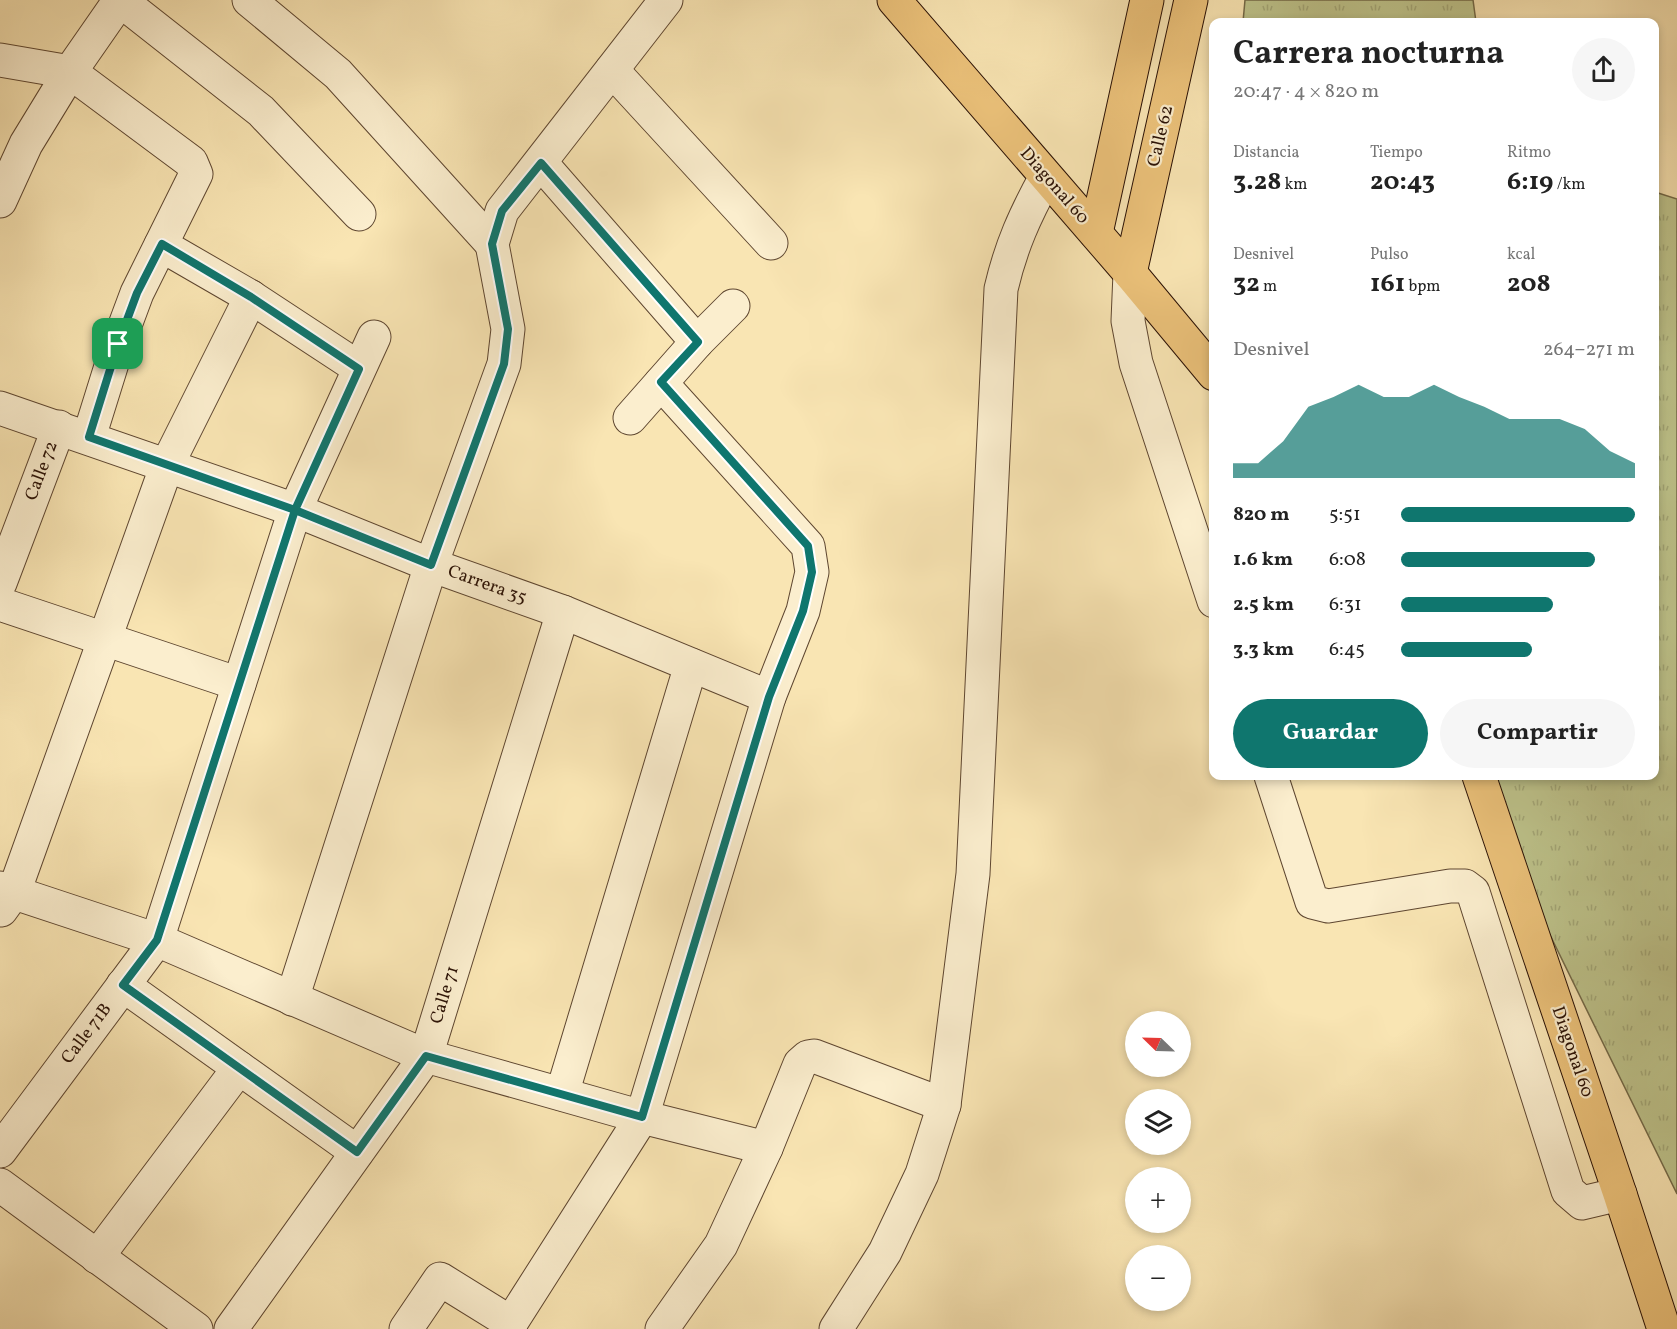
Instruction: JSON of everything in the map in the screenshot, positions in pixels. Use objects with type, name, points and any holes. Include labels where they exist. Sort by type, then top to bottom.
[{"type":"main road","name":"Diagonal 60","points":[[894,0],[1096,233],[1209,368]]},
{"type":"main road","points":[[1096,233],[1147,0]]},
{"type":"main road","name":"Calle 62","points":[[1130,273],[1191,0]]},
{"type":"main road","name":"Diagonal 60","points":[[1480,780],[1664,1329]]},
{"type":"street","points":[[0,201],[26,144],[70,72],[120,0],[261,111],[359,214]]},
{"type":"street","points":[[249,0],[338,74],[492,244]]},
{"type":"street","points":[[292,999],[431,565],[504,364],[508,329],[492,244],[502,211],[664,1]]},
{"type":"street","points":[[0,60],[70,72]]},
{"type":"street","points":[[612,70],[771,243]]},
{"type":"street","name":"Calle 72","points":[[0,583],[118,344],[137,293],[196,174],[191,162],[70,72]]},
{"type":"street","points":[[541,163],[698,342]]},
{"type":"street","points":[[836,1329],[885,1252],[922,1174],[944,1105],[973,874],[1001,289],[1014,243],[1025,215],[1046,177]]},
{"type":"street","points":[[162,244],[251,297],[359,369]]},
{"type":"street","points":[[1130,273],[1128,321],[1136,363],[1209,586]]},
{"type":"street","points":[[251,297],[167,465],[106,639],[5,897],[157,940],[426,1056],[642,1117],[766,1148]]},
{"type":"street","points":[[630,418],[733,306]]},
{"type":"street","name":"Calle 71B","points":[[0,1151],[157,940],[295,510],[374,337]]},
{"type":"street","points":[[406,1329],[440,1280],[509,1326],[642,1117],[769,697],[803,611],[812,572],[808,546],[661,382]]},
{"type":"street","name":"Carrera 35","points":[[0,408],[295,510],[431,565],[563,612],[769,697]]},
{"type":"street","points":[[0,604],[239,684]]},
{"type":"street","name":"Calle 71","points":[[231,1329],[426,1056],[563,612]]},
{"type":"street","points":[[562,1094],[691,665]]},
{"type":"street","points":[[1272,780],[1312,902],[1328,906],[1450,886],[1465,886],[1473,892],[1568,1191],[1582,1203],[1620,1194]]},
{"type":"street","points":[[123,985],[357,1152]]},
{"type":"street","points":[[663,1329],[721,1245],[766,1148],[800,1064],[808,1057],[814,1056],[944,1105]]},
{"type":"street","points":[[98,1257],[239,1068]]},
{"type":"street","points":[[0,1185],[196,1329]]},
{"type":"green space","points":[[1245,0],[1473,0],[1475,18],[1243,18]]},
{"type":"green space","points":[[1659,193],[1677,199],[1677,1194],[1474,780],[1659,780]]},
{"type":"route","points":[[118,344],[89,437],[295,510],[157,940],[123,985],[357,1152],[426,1056],[642,1117],[769,697],[803,611],[812,572],[808,546],[661,382],[698,342],[541,163],[502,211],[492,244],[508,329],[504,364],[431,565],[295,510],[359,369],[251,297],[162,244],[137,293],[118,344]]}]
